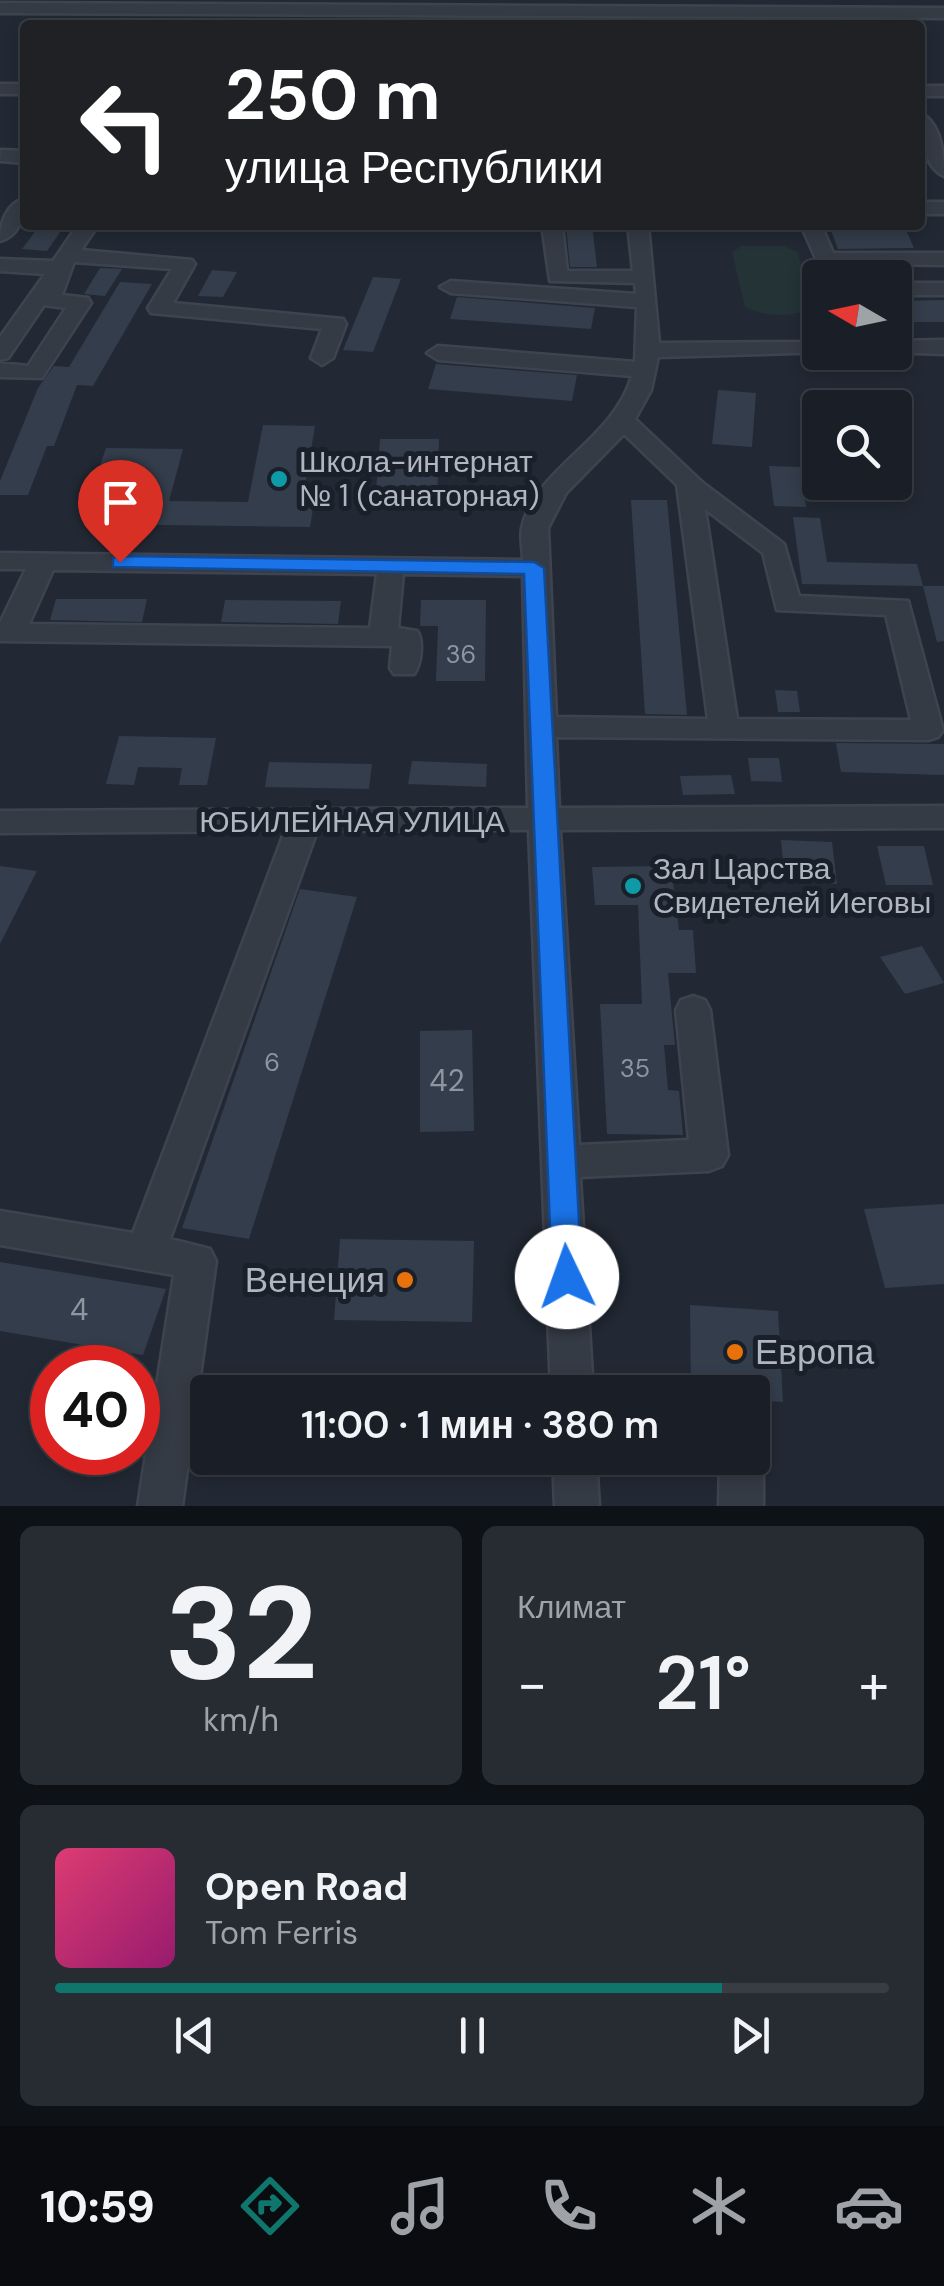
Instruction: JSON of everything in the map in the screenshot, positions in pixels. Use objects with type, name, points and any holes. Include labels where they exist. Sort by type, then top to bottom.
[{"type":"street","points":[[0,8],[115,4],[394,5],[639,12],[944,13]]},
{"type":"street","points":[[925,131],[937,163]]},
{"type":"street","points":[[0,235],[20,210]]},
{"type":"street","points":[[0,353],[85,230]]},
{"type":"street","points":[[552,230],[556,277],[645,289]]},
{"type":"street","points":[[571,1375],[544,820],[535,528],[548,496],[640,396],[649,360],[639,230]]},
{"type":"street","points":[[813,230],[826,259],[944,258]]},
{"type":"street","points":[[0,370],[34,373],[80,304],[50,300],[63,262]]},
{"type":"street","points":[[0,265],[185,264],[160,308],[335,324],[322,358]]},
{"type":"street","points":[[451,287],[645,289]]},
{"type":"street","points":[[912,289],[944,289]]},
{"type":"street","points":[[912,348],[944,347]]},
{"type":"street","points":[[438,354],[649,360],[802,350]]},
{"type":"street","points":[[541,726],[928,730],[898,607],[787,604],[775,550],[689,483],[622,419]]},
{"type":"street","points":[[689,483],[724,728]]},
{"type":"street","points":[[0,560],[534,568]]},
{"type":"street","points":[[43,561],[6,632],[406,637],[404,668]]},
{"type":"street","points":[[383,637],[390,566]]},
{"type":"street","name":"ЮБИЛЕЙНАЯ УЛИЦА","points":[[0,822],[944,816]]},
{"type":"street","points":[[145,1253],[304,823]]},
{"type":"street","points":[[562,1162],[709,1155],[694,1010]]},
{"type":"street","points":[[0,1228],[196,1261],[160,1506]]},
{"type":"street","points":[[576,1475],[577,1506]]},
{"type":"street","points":[[741,1475],[742,1506]]},
{"type":"shaded area","points":[[741,246],[785,246],[798,253],[802,267],[802,311],[779,315],[745,307],[732,252]]},
{"type":"building","points":[[36,230],[62,230],[47,251],[22,249]]},
{"type":"building","points":[[566,230],[593,230],[597,267],[570,267]]},
{"type":"building","points":[[831,230],[906,230],[914,248],[838,249]]},
{"type":"building","points":[[100,268],[122,269],[105,296],[84,294]]},
{"type":"building","points":[[212,270],[237,272],[223,297],[198,296]]},
{"type":"building","points":[[373,277],[401,279],[373,352],[343,350]]},
{"type":"building","points":[[120,282],[152,284],[93,386],[77,385],[54,446],[47,446],[28,495],[0,495],[0,481],[38,388],[54,366],[69,367]]},
{"type":"building","points":[[457,297],[595,308],[591,329],[450,319]]},
{"type":"building","points":[[944,300],[944,322],[912,322],[912,301]]},
{"type":"building","points":[[436,364],[577,375],[572,401],[428,389]]},
{"type":"building","points":[[718,390],[756,393],[752,447],[712,444]]},
{"type":"building","name":"Школа-интернат № 1 (санаторная)","points":[[263,425],[315,426],[302,503],[314,503],[310,527],[93,524],[109,475],[97,474],[106,448],[183,449],[169,501],[248,502]]},
{"type":"building","points":[[380,439],[439,439],[437,505],[375,505]]},
{"type":"building","points":[[769,466],[800,467],[806,507],[774,506]]},
{"type":"building","points":[[631,500],[667,500],[687,715],[645,714]]},
{"type":"building","points":[[793,517],[820,518],[827,562],[917,564],[923,586],[802,584]]},
{"type":"building","points":[[923,586],[944,586],[944,641],[937,642]]},
{"type":"building","points":[[56,599],[147,599],[142,622],[50,620]]},
{"type":"building","points":[[225,600],[341,601],[338,624],[221,622]]},
{"type":"building","points":[[421,600],[486,600],[485,681],[436,681],[438,626],[420,626]]},
{"type":"building","points":[[775,690],[797,691],[800,712],[778,712]]},
{"type":"building","points":[[119,736],[216,738],[207,785],[179,785],[182,768],[138,767],[134,785],[106,784]]},
{"type":"building","points":[[836,743],[944,744],[944,775],[841,772]]},
{"type":"building","points":[[748,758],[779,758],[782,782],[751,781]]},
{"type":"building","points":[[412,761],[487,764],[486,787],[408,784]]},
{"type":"building","points":[[269,762],[372,764],[369,789],[265,787]]},
{"type":"building","points":[[731,775],[735,794],[683,795],[680,776]]},
{"type":"building","points":[[781,840],[832,842],[837,884],[785,881]]},
{"type":"building","points":[[877,846],[924,846],[933,885],[886,885]]},
{"type":"building","points":[[0,866],[37,871],[0,944]]},
{"type":"building","points":[[671,866],[679,930],[693,930],[696,973],[668,973],[675,1045],[664,1045],[668,1090],[679,1091],[683,1135],[607,1134],[600,1004],[642,1004],[638,905],[595,905],[592,867]]},
{"type":"building","points":[[300,889],[357,897],[249,1239],[182,1228]]},
{"type":"building","points":[[922,946],[944,983],[905,994],[880,957]]},
{"type":"building","points":[[472,1030],[474,1131],[420,1132],[420,1031]]},
{"type":"building","points":[[944,1204],[944,1284],[885,1288],[864,1209]]},
{"type":"building","name":"Венеция","points":[[340,1239],[474,1241],[472,1322],[334,1320]]},
{"type":"building","points":[[0,1262],[166,1289],[146,1345],[83,1345],[0,1331]]},
{"type":"building","name":"Европа","points":[[690,1305],[778,1311],[783,1402],[770,1401],[770,1375],[691,1375]]},
{"type":"place","name":"Школа-интернат № 1 (санаторная)","points":[[279,479]]},
{"type":"place","name":"Зал Царства Свидетелей Иеговы","points":[[633,886]]},
{"type":"place","name":"Венеция","points":[[405,1280]]},
{"type":"place","name":"Европа","points":[[735,1352]]},
{"type":"route","points":[[120,562],[534,568],[567,1277]]}]
